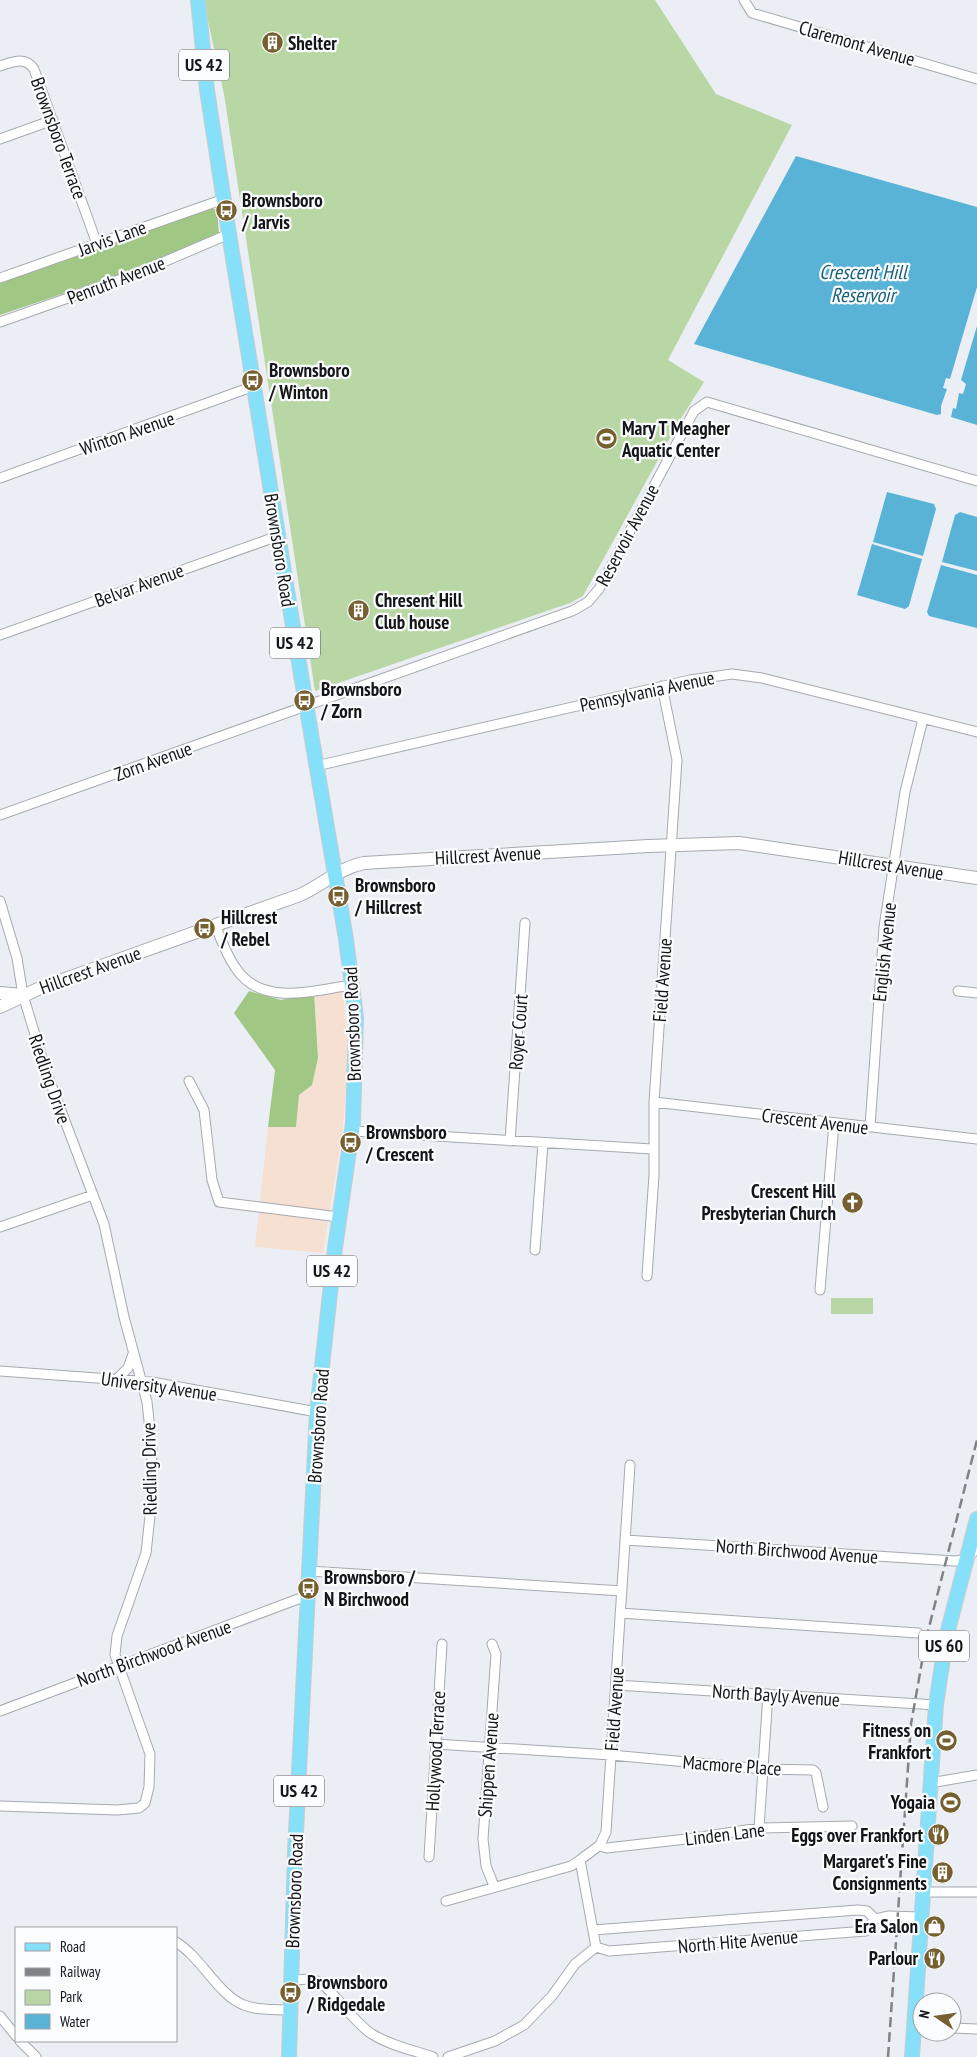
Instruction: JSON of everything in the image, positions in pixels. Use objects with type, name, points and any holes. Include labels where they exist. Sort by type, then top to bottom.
[{"type":"main road","name":"Brownsboro Road","points":[[198,0],[207,90],[278,536],[335,874],[352,985],[356,1037],[352,1131],[339,1218],[318,1412],[309,1571],[288,2057]]},
{"type":"main road","name":"Hillcrest Avenue","points":[[23,995],[300,895],[321,885],[335,874],[350,866],[364,863],[671,845],[739,843],[977,878]]},
{"type":"main road","points":[[0,993],[23,995]]},
{"type":"main road","points":[[0,1006],[23,995]]},
{"type":"main road","name":"US 60","points":[[919,1992],[921,1917],[936,1706],[946,1638],[972,1554],[977,1519]]},
{"type":"main road","name":"US 60","points":[[912,2057],[915,2042]]},
{"type":"street","name":"Claremont Avenue","points":[[744,0],[752,13],[977,78]]},
{"type":"street","name":"Brownsboro Terrace","points":[[0,66],[15,61],[30,63],[40,81],[97,244]]},
{"type":"street","points":[[0,139],[53,120]]},
{"type":"street","name":"Jarvis Lane","points":[[0,278],[224,199]]},
{"type":"street","name":"Penruth Avenue","points":[[0,322],[133,275],[229,234]]},
{"type":"street","name":"Winton Avenue","points":[[0,478],[254,386]]},
{"type":"street","name":"Reservoir Avenue","points":[[306,706],[572,611],[588,602],[599,589],[694,411],[707,402],[977,481]]},
{"type":"street","name":"Belvar Avenue","points":[[0,634],[278,536]]},
{"type":"street","name":"Pennsylvania Avenue","points":[[316,766],[713,675],[749,676],[977,732]]},
{"type":"street","name":"Field Avenue","points":[[647,1276],[654,1174],[652,1149],[654,1102],[677,760],[662,686]]},
{"type":"street","name":"Zorn Avenue","points":[[0,815],[306,706]]},
{"type":"street","name":"English Avenue","points":[[870,1127],[881,951],[905,792],[923,719]]},
{"type":"street","points":[[0,901],[17,958],[23,995]]},
{"type":"street","name":"Royer Court","points":[[510,1141],[525,924]]},
{"type":"street","points":[[215,925],[236,969],[256,988],[269,992],[288,993],[352,985]]},
{"type":"street","points":[[958,991],[977,993]]},
{"type":"street","name":"Riedling Drive","points":[[0,1806],[117,1810],[139,1808],[145,1803],[149,1787],[150,1754],[115,1655],[117,1636],[146,1554],[152,1507],[151,1434],[147,1402],[133,1354],[104,1224],[46,1071],[23,995]]},
{"type":"street","points":[[188,1081],[204,1110],[212,1180],[219,1202],[339,1218]]},
{"type":"street","name":"Crescent Avenue","points":[[654,1102],[977,1139]]},
{"type":"street","points":[[820,1290],[834,1123]]},
{"type":"street","points":[[352,1131],[652,1149]]},
{"type":"street","points":[[535,1250],[543,1143]]},
{"type":"street","points":[[0,1227],[93,1195]]},
{"type":"street","points":[[118,1378],[128,1368],[133,1354]]},
{"type":"street","name":"University Avenue","points":[[0,1371],[118,1378],[318,1412]]},
{"type":"street","name":"Field Avenue","points":[[599,1846],[604,1840],[606,1832],[630,1465]]},
{"type":"street","name":"North Birchwood Avenue","points":[[625,1540],[955,1561],[972,1554]]},
{"type":"street","points":[[309,1571],[622,1591]]},
{"type":"street","name":"North Birchwood Avenue","points":[[0,1711],[298,1599],[308,1598]]},
{"type":"street","points":[[620,1613],[918,1633]]},
{"type":"street","name":"Hollywood Terrace","points":[[428,1857],[442,1644]]},
{"type":"street","name":"Shippen Avenue","points":[[492,1644],[496,1654],[483,1839],[486,1866],[494,1886]]},
{"type":"street","name":"North Bayly Avenue","points":[[616,1684],[936,1706]]},
{"type":"street","points":[[758,1828],[768,1694]]},
{"type":"street","points":[[435,1744],[611,1755]]},
{"type":"street","name":"Macmore Place","points":[[611,1755],[763,1769],[813,1770],[816,1773],[823,1807]]},
{"type":"street","points":[[930,1783],[977,1775]]},
{"type":"street","name":"Linden Lane","points":[[599,1846],[607,1848],[682,1840],[758,1828],[852,1826]]},
{"type":"street","points":[[446,1901],[494,1886],[571,1866],[599,1846]]},
{"type":"street","points":[[448,2057],[495,2041],[524,2025],[552,1996],[575,1964],[595,1944],[580,1860]]},
{"type":"street","points":[[923,1892],[977,1892]]},
{"type":"street","name":"North Hite Avenue","points":[[593,1930],[858,1910],[866,1911],[876,1919]]},
{"type":"street","name":"North Hite Avenue","points":[[595,1944],[609,1952],[866,1931],[876,1919],[889,1916],[921,1917]]},
{"type":"street","points":[[178,1944],[192,1954],[239,2003],[254,2008],[290,2010]]},
{"type":"street","points":[[291,1981],[311,1979],[321,1983],[350,2016],[370,2033],[388,2042],[433,2057]]},
{"type":"street","points":[[0,2016],[15,2035]]},
{"type":"street","points":[[962,2028],[977,2029]]},
{"type":"street","points":[[21,2042],[36,2057]]},
{"type":"shaded area","points":[[343,990],[348,1052],[343,1128],[323,1253],[255,1247],[268,1127],[296,1127],[299,1095],[312,1085],[318,1058],[314,993]]},
{"type":"green space","points":[[206,0],[655,0],[716,94],[792,125],[668,360],[704,382],[680,420],[583,596],[570,603],[315,691],[224,94],[206,12]]},
{"type":"green space","points":[[211,208],[217,210],[219,234],[171,257],[0,315],[0,283]]},
{"type":"green space","points":[[249,991],[281,1000],[314,993],[318,1058],[312,1085],[299,1095],[296,1127],[268,1127],[275,1070],[234,1013]]},
{"type":"green space","points":[[831,1298],[873,1298],[873,1314],[831,1314]]},
{"type":"water","name":"Crescent Hill Reservoir","points":[[796,156],[977,207],[977,287],[950,379],[946,378],[943,388],[947,389],[941,406],[941,414],[937,415],[694,344]]},
{"type":"water","points":[[977,326],[977,425],[951,417],[953,408],[956,409],[959,393],[963,394],[966,384],[961,380]]},
{"type":"water","points":[[887,492],[934,504],[936,509],[923,556],[873,542]]},
{"type":"water","points":[[960,512],[977,517],[977,571],[942,562],[955,515]]},
{"type":"water","points":[[872,544],[922,559],[909,606],[905,609],[857,595]]},
{"type":"water","points":[[941,565],[977,575],[977,628],[929,616],[927,612]]},
{"type":"railway","points":[[888,2057],[911,1724],[926,1639],[977,1440]]},
{"type":"place","name":"Shelter","points":[[272,43]]},
{"type":"place","name":"Brownsboro / Jarvis","points":[[226,211]]},
{"type":"place","name":"Brownsboro / Winton","points":[[253,381]]},
{"type":"place","name":"Mary T Meagher Aquatic Center","points":[[606,439]]},
{"type":"place","name":"Chresent Hill Club house","points":[[359,611]]},
{"type":"place","name":"Brownsboro / Zorn","points":[[305,700]]},
{"type":"place","name":"Brownsboro / Hillcrest","points":[[339,896]]},
{"type":"place","name":"Hillcrest / Rebel","points":[[205,928]]},
{"type":"place","name":"Brownsboro / Crescent","points":[[350,1143]]},
{"type":"place","name":"Crescent Hill Presbyterian Church","points":[[852,1202]]},
{"type":"place","name":"Brownsboro / N Birchwood","points":[[308,1588]]},
{"type":"place","name":"Fitness on Frankfort","points":[[947,1741]]},
{"type":"place","name":"Yogaia","points":[[951,1802]]},
{"type":"place","name":"Eggs over Frankfort","points":[[939,1835]]},
{"type":"place","name":"Margaret's Fine Consignments","points":[[943,1872]]},
{"type":"place","name":"Era Salon","points":[[934,1926]]},
{"type":"place","name":"Parlour","points":[[934,1958]]},
{"type":"place","name":"Brownsboro / Ridgedale","points":[[291,1993]]}]
